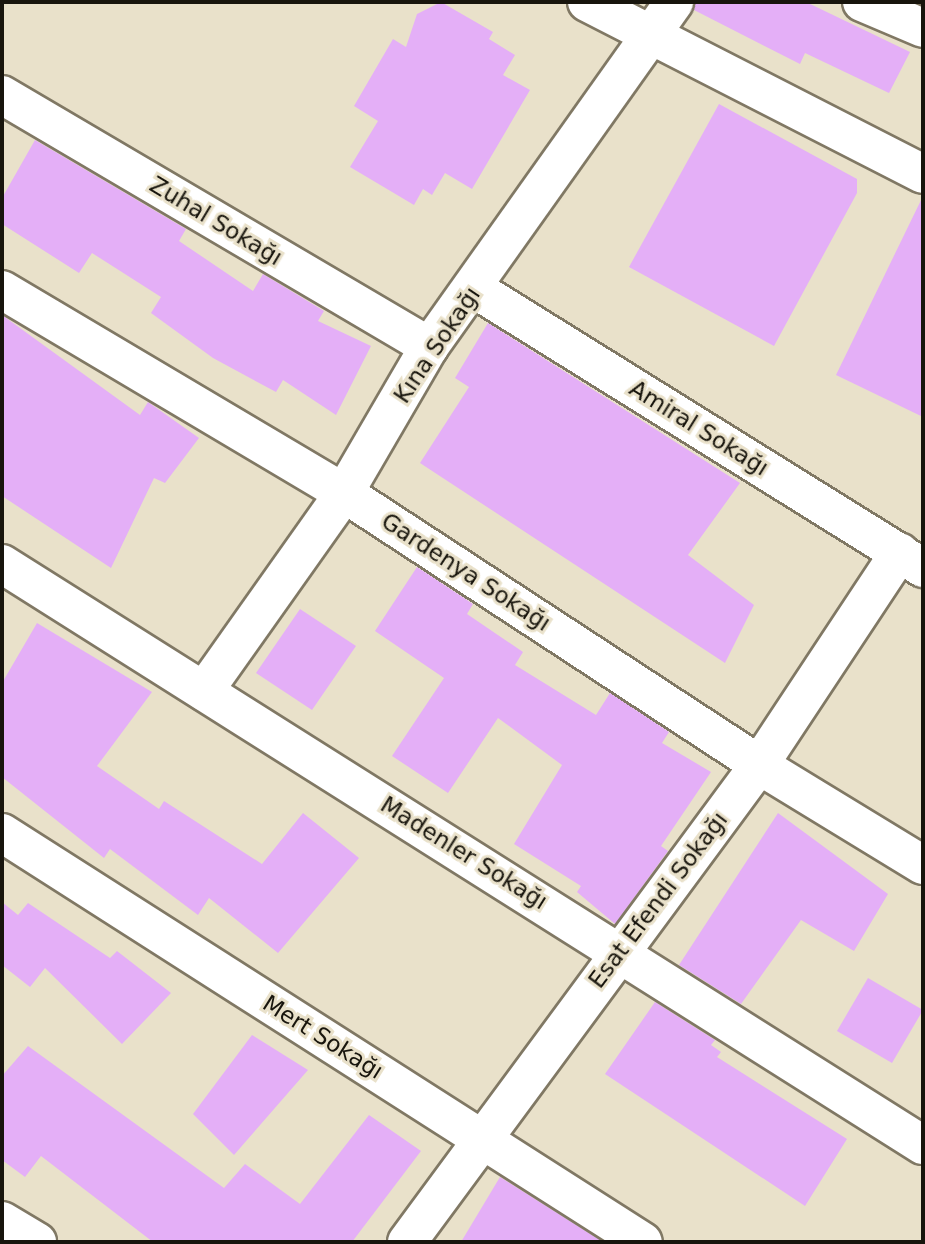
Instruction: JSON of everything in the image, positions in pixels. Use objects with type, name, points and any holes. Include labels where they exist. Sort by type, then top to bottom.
[{"type":"street","points":[[587,2],[664,17],[923,174]]},
{"type":"street","points":[[862,2],[923,28]]},
{"type":"street","name":"Kına Sokağı","points":[[204,691],[344,493],[429,347],[475,289],[664,17]]},
{"type":"street","name":"Zuhal Sokağı","points":[[2,95],[429,347]]},
{"type":"street","name":"Amiral Sokağı","points":[[475,289],[912,560]]},
{"type":"street","name":"Gardenya Sokağı","points":[[2,290],[344,493],[759,765],[923,865]]},
{"type":"street","name":"Esat Efendi Sokağı","points":[[407,1242],[619,950],[912,560]]},
{"type":"street","name":"Madenler Sokağı","points":[[2,564],[619,950],[923,1145]]},
{"type":"street","name":"Mert Sokağı","points":[[2,834],[643,1242]]},
{"type":"street","points":[[2,1221],[37,1242]]},
{"type":"building","points":[[441,2],[493,32],[489,39],[515,55],[503,75],[530,90],[472,189],[445,173],[432,195],[423,189],[414,205],[350,167],[378,121],[354,106],[393,39],[406,47],[417,14]]},
{"type":"building","points":[[695,2],[806,2],[910,52],[889,93],[805,53],[800,64],[694,10]]},
{"type":"building","points":[[719,104],[857,179],[857,193],[774,346],[629,267]]},
{"type":"building","points":[[35,140],[186,229],[179,241],[253,291],[263,274],[324,311],[318,321],[371,346],[336,415],[283,380],[276,392],[213,358],[151,313],[161,297],[92,253],[79,273],[2,224],[2,198]]},
{"type":"building","points":[[923,196],[923,417],[836,375]]},
{"type":"building","points":[[2,315],[140,415],[148,402],[199,438],[165,483],[154,478],[111,568],[2,496]]},
{"type":"building","points":[[488,323],[740,483],[688,555],[754,605],[725,663],[420,463],[469,387],[455,378]]},
{"type":"building","points":[[417,567],[473,604],[467,614],[523,652],[515,665],[596,715],[610,693],[669,732],[662,743],[711,772],[661,846],[668,851],[615,924],[577,892],[581,886],[514,844],[562,765],[498,718],[448,793],[392,756],[444,678],[375,631]]},
{"type":"building","points":[[300,609],[356,646],[312,710],[256,673]]},
{"type":"building","points":[[37,623],[152,692],[97,766],[159,809],[164,801],[262,864],[303,813],[359,858],[278,953],[209,898],[198,915],[110,849],[104,858],[2,777],[2,683]]},
{"type":"building","points":[[778,813],[888,894],[854,951],[801,920],[741,1004],[679,965]]},
{"type":"building","points":[[2,902],[18,915],[28,903],[110,958],[117,951],[171,993],[122,1044],[45,968],[30,987],[2,965]]},
{"type":"building","points":[[868,978],[923,1010],[892,1063],[837,1031]]},
{"type":"building","points":[[655,1002],[715,1040],[711,1045],[721,1052],[717,1057],[847,1139],[805,1206],[605,1074]]},
{"type":"building","points":[[252,1035],[308,1070],[234,1155],[193,1114]]},
{"type":"building","points":[[28,1046],[224,1188],[245,1164],[300,1204],[369,1115],[421,1151],[352,1242],[153,1242],[41,1156],[25,1177],[2,1160],[2,1076]]},
{"type":"building","points":[[500,1177],[603,1242],[461,1242]]}]
